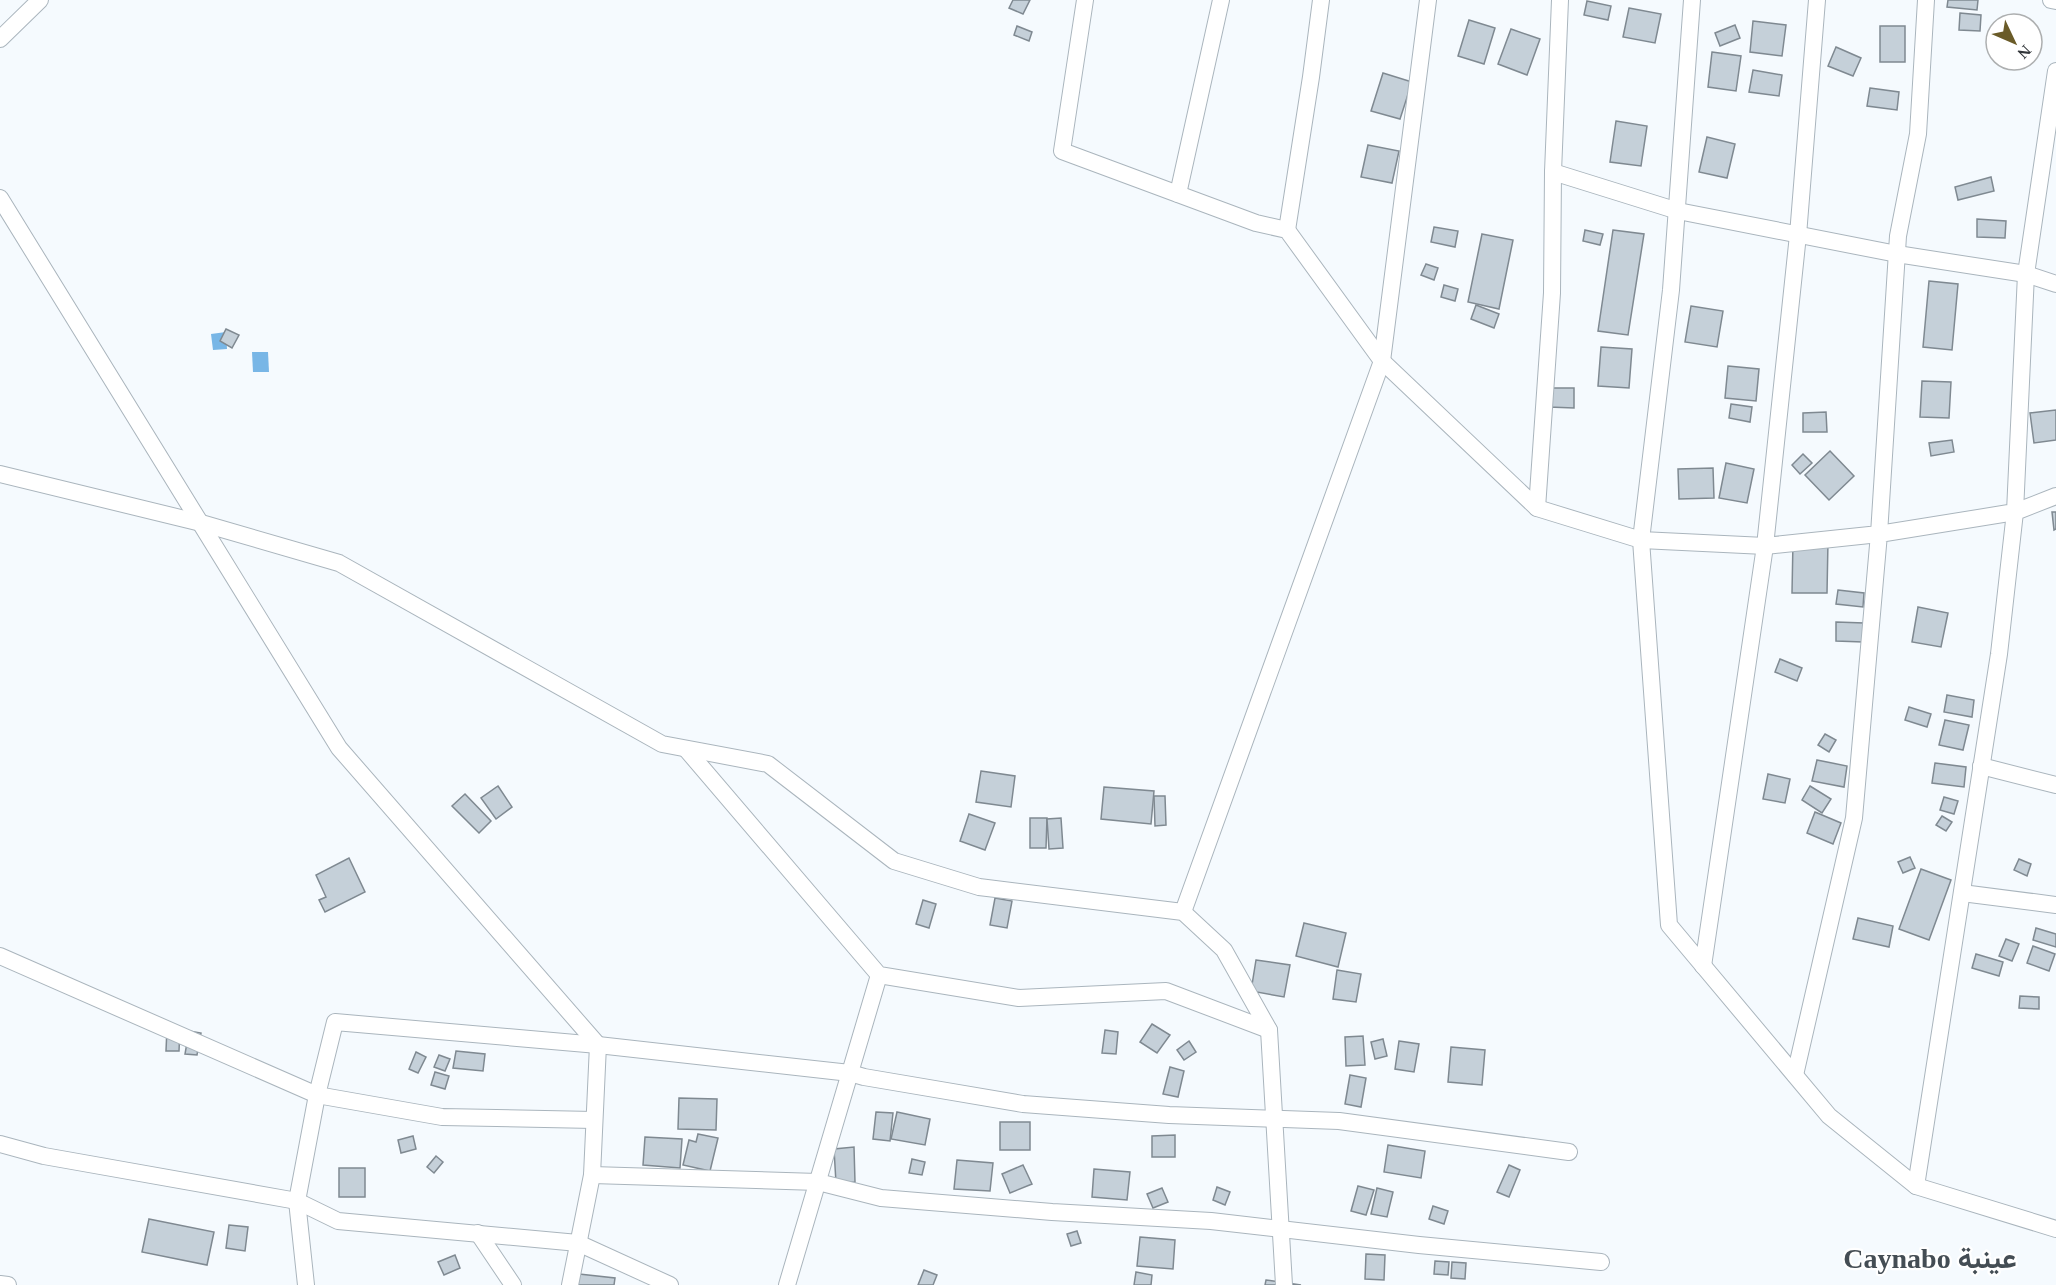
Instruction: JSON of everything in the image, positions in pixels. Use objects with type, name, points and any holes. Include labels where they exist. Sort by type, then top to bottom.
[{"type":"street","points":[[0,39],[40,0]]},
{"type":"street","points":[[1085,0],[1062,151],[1256,223],[1287,230],[1382,361],[1537,508],[1641,540],[1765,546],[1879,534],[2015,512],[2056,496]]},
{"type":"street","points":[[1178,194],[1221,0]]},
{"type":"street","points":[[1287,230],[1321,0]]},
{"type":"street","points":[[1183,912],[1382,361],[1428,0]]},
{"type":"street","points":[[1537,508],[1552,293],[1553,172],[1560,0]]},
{"type":"street","points":[[1692,0],[1671,290],[1641,540],[1669,925],[1829,1116],[1916,1186],[2056,1229]]},
{"type":"street","points":[[1703,966],[1765,546],[1798,235],[1817,0]]},
{"type":"street","points":[[1795,1075],[1854,818],[1879,534],[1898,236],[1918,134],[1926,0]]},
{"type":"street","points":[[2051,0],[2056,1]]},
{"type":"street","points":[[1916,1186],[1999,654],[2015,512],[2026,274],[2056,71]]},
{"type":"street","points":[[1553,172],[1678,212],[1897,254],[2026,274],[2056,284]]},
{"type":"street","points":[[0,198],[339,748],[598,1045],[592,1175],[570,1285]]},
{"type":"street","points":[[0,474],[201,523],[339,563],[662,744],[768,764],[894,861],[979,887],[1183,912],[1224,950],[1269,1030],[1284,1285]]},
{"type":"street","points":[[686,749],[879,975],[1019,998],[1166,991],[1269,1030]]},
{"type":"street","points":[[1981,766],[2056,785]]},
{"type":"street","points":[[1962,893],[2056,905]]},
{"type":"street","points":[[0,956],[317,1095],[442,1117],[594,1120]]},
{"type":"street","points":[[787,1285],[879,975]]},
{"type":"street","points":[[306,1285],[297,1201],[317,1095],[335,1022],[598,1045],[850,1073],[1023,1104],[1169,1115],[1339,1121],[1569,1152]]},
{"type":"street","points":[[0,1144],[44,1156],[297,1201],[338,1221],[578,1243],[670,1285]]},
{"type":"street","points":[[592,1175],[818,1182],[881,1198],[1052,1212],[1211,1221],[1419,1245],[1601,1262]]},
{"type":"street","points":[[478,1233],[513,1285]]},
{"type":"street","points":[[0,1284],[8,1285]]},
{"type":"water","points":[[226,332],[227,349],[213,350],[211,334]]},
{"type":"water","points":[[252,352],[268,352],[269,372],[253,372]]},
{"type":"building","points":[[1013,0],[1030,0],[1023,14],[1009,8]]},
{"type":"building","points":[[1948,0],[1978,0],[1977,10],[1947,7]]},
{"type":"building","points":[[1587,1],[1611,6],[1608,20],[1584,15]]},
{"type":"building","points":[[1629,8],[1661,14],[1655,43],[1623,37]]},
{"type":"building","points":[[1960,13],[1981,15],[1980,31],[1959,30]]},
{"type":"building","points":[[1469,20],[1495,28],[1484,64],[1458,56]]},
{"type":"building","points":[[1753,21],[1786,25],[1782,56],[1750,52]]},
{"type":"building","points":[[1735,25],[1740,38],[1720,46],[1715,33]]},
{"type":"building","points":[[1017,26],[1032,32],[1029,41],[1014,35]]},
{"type":"building","points":[[1880,26],[1905,26],[1905,62],[1880,62]]},
{"type":"building","points":[[1511,29],[1540,39],[1527,75],[1498,64]]},
{"type":"building","points":[[1836,47],[1861,58],[1853,76],[1828,66]]},
{"type":"building","points":[[1712,52],[1741,56],[1736,91],[1708,87]]},
{"type":"building","points":[[1753,70],[1782,75],[1779,96],[1749,92]]},
{"type":"building","points":[[1383,73],[1412,82],[1400,119],[1371,111]]},
{"type":"building","points":[[1870,88],[1899,92],[1897,110],[1867,106]]},
{"type":"building","points":[[1616,121],[1647,126],[1641,166],[1610,162]]},
{"type":"building","points":[[1707,137],[1735,144],[1727,178],[1699,172]]},
{"type":"building","points":[[1368,145],[1399,151],[1392,183],[1361,177]]},
{"type":"building","points":[[1991,177],[1994,191],[1958,200],[1955,187]]},
{"type":"building","points":[[1977,219],[2006,221],[2005,238],[1977,237]]},
{"type":"building","points":[[1434,227],[1458,231],[1455,247],[1431,242]]},
{"type":"building","points":[[1585,230],[1603,234],[1600,245],[1583,241]]},
{"type":"building","points":[[1613,230],[1644,234],[1628,335],[1598,331]]},
{"type":"building","points":[[1482,234],[1513,240],[1499,309],[1468,302]]},
{"type":"building","points":[[1426,264],[1438,268],[1434,280],[1421,275]]},
{"type":"building","points":[[1929,281],[1958,284],[1952,350],[1923,347]]},
{"type":"building","points":[[1444,285],[1458,289],[1455,301],[1441,297]]},
{"type":"building","points":[[1476,305],[1499,314],[1494,328],[1471,319]]},
{"type":"building","points":[[1691,306],[1723,311],[1717,347],[1685,342]]},
{"type":"building","points":[[226,329],[239,335],[232,348],[220,341]]},
{"type":"building","points":[[1601,347],[1632,349],[1629,388],[1598,386]]},
{"type":"building","points":[[1728,366],[1759,369],[1756,401],[1725,398]]},
{"type":"building","points":[[1922,381],[1951,382],[1949,418],[1920,417]]},
{"type":"building","points":[[1550,388],[1574,388],[1574,408],[1549,407]]},
{"type":"building","points":[[1731,404],[1752,407],[1750,422],[1729,418]]},
{"type":"building","points":[[2056,410],[2056,440],[2034,443],[2030,413]]},
{"type":"building","points":[[1826,412],[1827,432],[1803,432],[1803,413]]},
{"type":"building","points":[[1952,440],[1954,452],[1931,456],[1929,443]]},
{"type":"building","points":[[1830,451],[1854,476],[1829,500],[1805,475]]},
{"type":"building","points":[[1803,454],[1812,463],[1800,474],[1792,465]]},
{"type":"building","points":[[1726,463],[1754,469],[1747,503],[1719,498]]},
{"type":"building","points":[[1713,468],[1714,498],[1679,499],[1678,469]]},
{"type":"building","points":[[2052,512],[2056,512],[2056,529],[2054,530]]},
{"type":"building","points":[[1793,541],[1828,541],[1827,593],[1792,593]]},
{"type":"building","points":[[1838,590],[1864,593],[1863,607],[1836,604]]},
{"type":"building","points":[[1918,607],[1948,613],[1941,647],[1912,642]]},
{"type":"building","points":[[1836,622],[1864,623],[1863,642],[1836,641]]},
{"type":"building","points":[[1780,659],[1802,668],[1797,681],[1775,672]]},
{"type":"building","points":[[1947,695],[1974,700],[1972,717],[1944,712]]},
{"type":"building","points":[[1909,707],[1931,714],[1927,727],[1905,720]]},
{"type":"building","points":[[1945,720],[1969,725],[1963,750],[1939,745]]},
{"type":"building","points":[[1825,734],[1836,740],[1829,752],[1818,745]]},
{"type":"building","points":[[1817,760],[1847,766],[1844,787],[1812,781]]},
{"type":"building","points":[[1935,763],[1966,767],[1964,787],[1932,783]]},
{"type":"building","points":[[981,771],[1015,776],[1011,807],[976,802]]},
{"type":"building","points":[[1768,774],[1790,779],[1785,803],[1763,799]]},
{"type":"building","points":[[498,786],[512,807],[496,819],[481,798]]},
{"type":"building","points":[[1810,786],[1831,799],[1822,813],[1802,800]]},
{"type":"building","points":[[1104,787],[1154,791],[1151,824],[1101,819]]},
{"type":"building","points":[[465,794],[491,821],[479,833],[452,806]]},
{"type":"building","points":[[1154,796],[1165,796],[1166,825],[1155,826]]},
{"type":"building","points":[[1944,797],[1958,801],[1954,814],[1940,810]]},
{"type":"building","points":[[1815,812],[1841,823],[1833,844],[1807,833]]},
{"type":"building","points":[[969,814],[995,823],[985,850],[960,841]]},
{"type":"building","points":[[1942,816],[1952,822],[1946,831],[1936,825]]},
{"type":"building","points":[[1030,818],[1047,818],[1046,848],[1030,848]]},
{"type":"building","points":[[1061,818],[1063,848],[1049,849],[1047,819]]},
{"type":"building","points":[[1910,857],[1915,868],[1903,873],[1898,862]]},
{"type":"building","points":[[349,858],[365,892],[325,912],[319,900],[326,897],[316,875]]},
{"type":"building","points":[[2019,859],[2031,864],[2027,876],[2014,870]]},
{"type":"building","points":[[1921,869],[1951,880],[1929,940],[1899,929]]},
{"type":"building","points":[[995,898],[1012,901],[1007,928],[990,925]]},
{"type":"building","points":[[923,900],[936,904],[929,928],[916,924]]},
{"type":"building","points":[[1858,918],[1893,926],[1889,947],[1853,939]]},
{"type":"building","points":[[1304,923],[1346,933],[1338,967],[1296,956]]},
{"type":"building","points":[[2036,928],[2056,934],[2056,947],[2033,940]]},
{"type":"building","points":[[2006,939],[2019,944],[2012,961],[1999,956]]},
{"type":"building","points":[[2033,946],[2055,954],[2049,971],[2027,963]]},
{"type":"building","points":[[1976,954],[2003,962],[1999,976],[1972,968]]},
{"type":"building","points":[[1256,960],[1290,965],[1284,997],[1251,991]]},
{"type":"building","points":[[1337,970],[1361,974],[1356,1002],[1333,999]]},
{"type":"building","points":[[2020,996],[2039,997],[2039,1009],[2019,1008]]},
{"type":"building","points":[[1152,1024],[1170,1035],[1157,1053],[1140,1042]]},
{"type":"building","points":[[167,1028],[180,1029],[179,1051],[166,1051]]},
{"type":"building","points":[[1105,1030],[1118,1032],[1116,1054],[1102,1053]]},
{"type":"building","points":[[189,1031],[201,1033],[197,1055],[185,1054]]},
{"type":"building","points":[[1363,1036],[1365,1065],[1346,1066],[1345,1037]]},
{"type":"building","points":[[1383,1039],[1387,1056],[1375,1059],[1371,1042]]},
{"type":"building","points":[[1189,1041],[1196,1052],[1184,1060],[1177,1050]]},
{"type":"building","points":[[1399,1041],[1419,1044],[1414,1072],[1395,1069]]},
{"type":"building","points":[[1451,1047],[1485,1050],[1482,1085],[1448,1082]]},
{"type":"building","points":[[456,1051],[485,1054],[483,1071],[453,1068]]},
{"type":"building","points":[[416,1052],[426,1057],[418,1073],[409,1069]]},
{"type":"building","points":[[439,1055],[450,1059],[445,1071],[434,1067]]},
{"type":"building","points":[[1170,1067],[1184,1071],[1178,1097],[1163,1094]]},
{"type":"building","points":[[435,1072],[449,1076],[445,1089],[431,1085]]},
{"type":"building","points":[[1350,1075],[1366,1078],[1361,1107],[1345,1104]]},
{"type":"building","points":[[679,1098],[717,1099],[716,1130],[678,1129]]},
{"type":"building","points":[[876,1112],[893,1113],[890,1141],[873,1139]]},
{"type":"building","points":[[897,1112],[930,1119],[925,1145],[891,1139]]},
{"type":"building","points":[[1000,1122],[1030,1122],[1030,1150],[1000,1150]]},
{"type":"building","points":[[698,1134],[718,1138],[710,1171],[683,1165],[689,1140],[696,1142]]},
{"type":"building","points":[[1175,1135],[1175,1157],[1152,1157],[1152,1136]]},
{"type":"building","points":[[413,1136],[416,1149],[401,1153],[398,1140]]},
{"type":"building","points":[[645,1137],[682,1139],[680,1168],[643,1165]]},
{"type":"building","points":[[1388,1145],[1425,1151],[1421,1178],[1384,1172]]},
{"type":"building","points":[[854,1147],[855,1182],[836,1183],[834,1149]]},
{"type":"building","points":[[436,1156],[443,1162],[434,1173],[427,1167]]},
{"type":"building","points":[[912,1159],[925,1162],[922,1175],[909,1173]]},
{"type":"building","points":[[957,1160],[993,1163],[990,1191],[954,1189]]},
{"type":"building","points":[[1023,1165],[1032,1184],[1010,1193],[1002,1174]]},
{"type":"building","points":[[1509,1165],[1520,1170],[1509,1197],[1497,1192]]},
{"type":"building","points":[[339,1168],[365,1168],[365,1197],[339,1197]]},
{"type":"building","points":[[1094,1169],[1130,1172],[1127,1200],[1092,1197]]},
{"type":"building","points":[[1358,1186],[1374,1190],[1366,1215],[1351,1211]]},
{"type":"building","points":[[1217,1187],[1230,1192],[1225,1205],[1213,1200]]},
{"type":"building","points":[[1162,1188],[1168,1202],[1153,1208],[1147,1194]]},
{"type":"building","points":[[1377,1188],[1393,1192],[1387,1217],[1371,1214]]},
{"type":"building","points":[[1433,1206],[1448,1211],[1444,1224],[1429,1219]]},
{"type":"building","points":[[149,1219],[214,1232],[207,1265],[142,1252]]},
{"type":"building","points":[[229,1225],[248,1227],[245,1251],[226,1248]]},
{"type":"building","points":[[1077,1231],[1081,1243],[1071,1246],[1067,1234]]},
{"type":"building","points":[[1140,1237],[1175,1240],[1173,1269],[1137,1266]]},
{"type":"building","points":[[1366,1254],[1385,1255],[1384,1280],[1365,1279]]},
{"type":"building","points":[[455,1255],[460,1268],[444,1275],[438,1262]]},
{"type":"building","points":[[1435,1261],[1449,1262],[1448,1275],[1434,1274]]},
{"type":"building","points":[[1452,1262],[1466,1263],[1465,1279],[1451,1278]]},
{"type":"building","points":[[924,1270],[937,1275],[933,1285],[918,1285]]},
{"type":"building","points":[[1136,1272],[1152,1275],[1151,1285],[1134,1285]]},
{"type":"building","points":[[579,1274],[615,1278],[614,1285],[577,1285]]},
{"type":"building","points":[[1266,1280],[1301,1285],[1265,1285]]},
{"type":"district","name":"Caynabo عينبة","points":[[1930,1258]]}]
